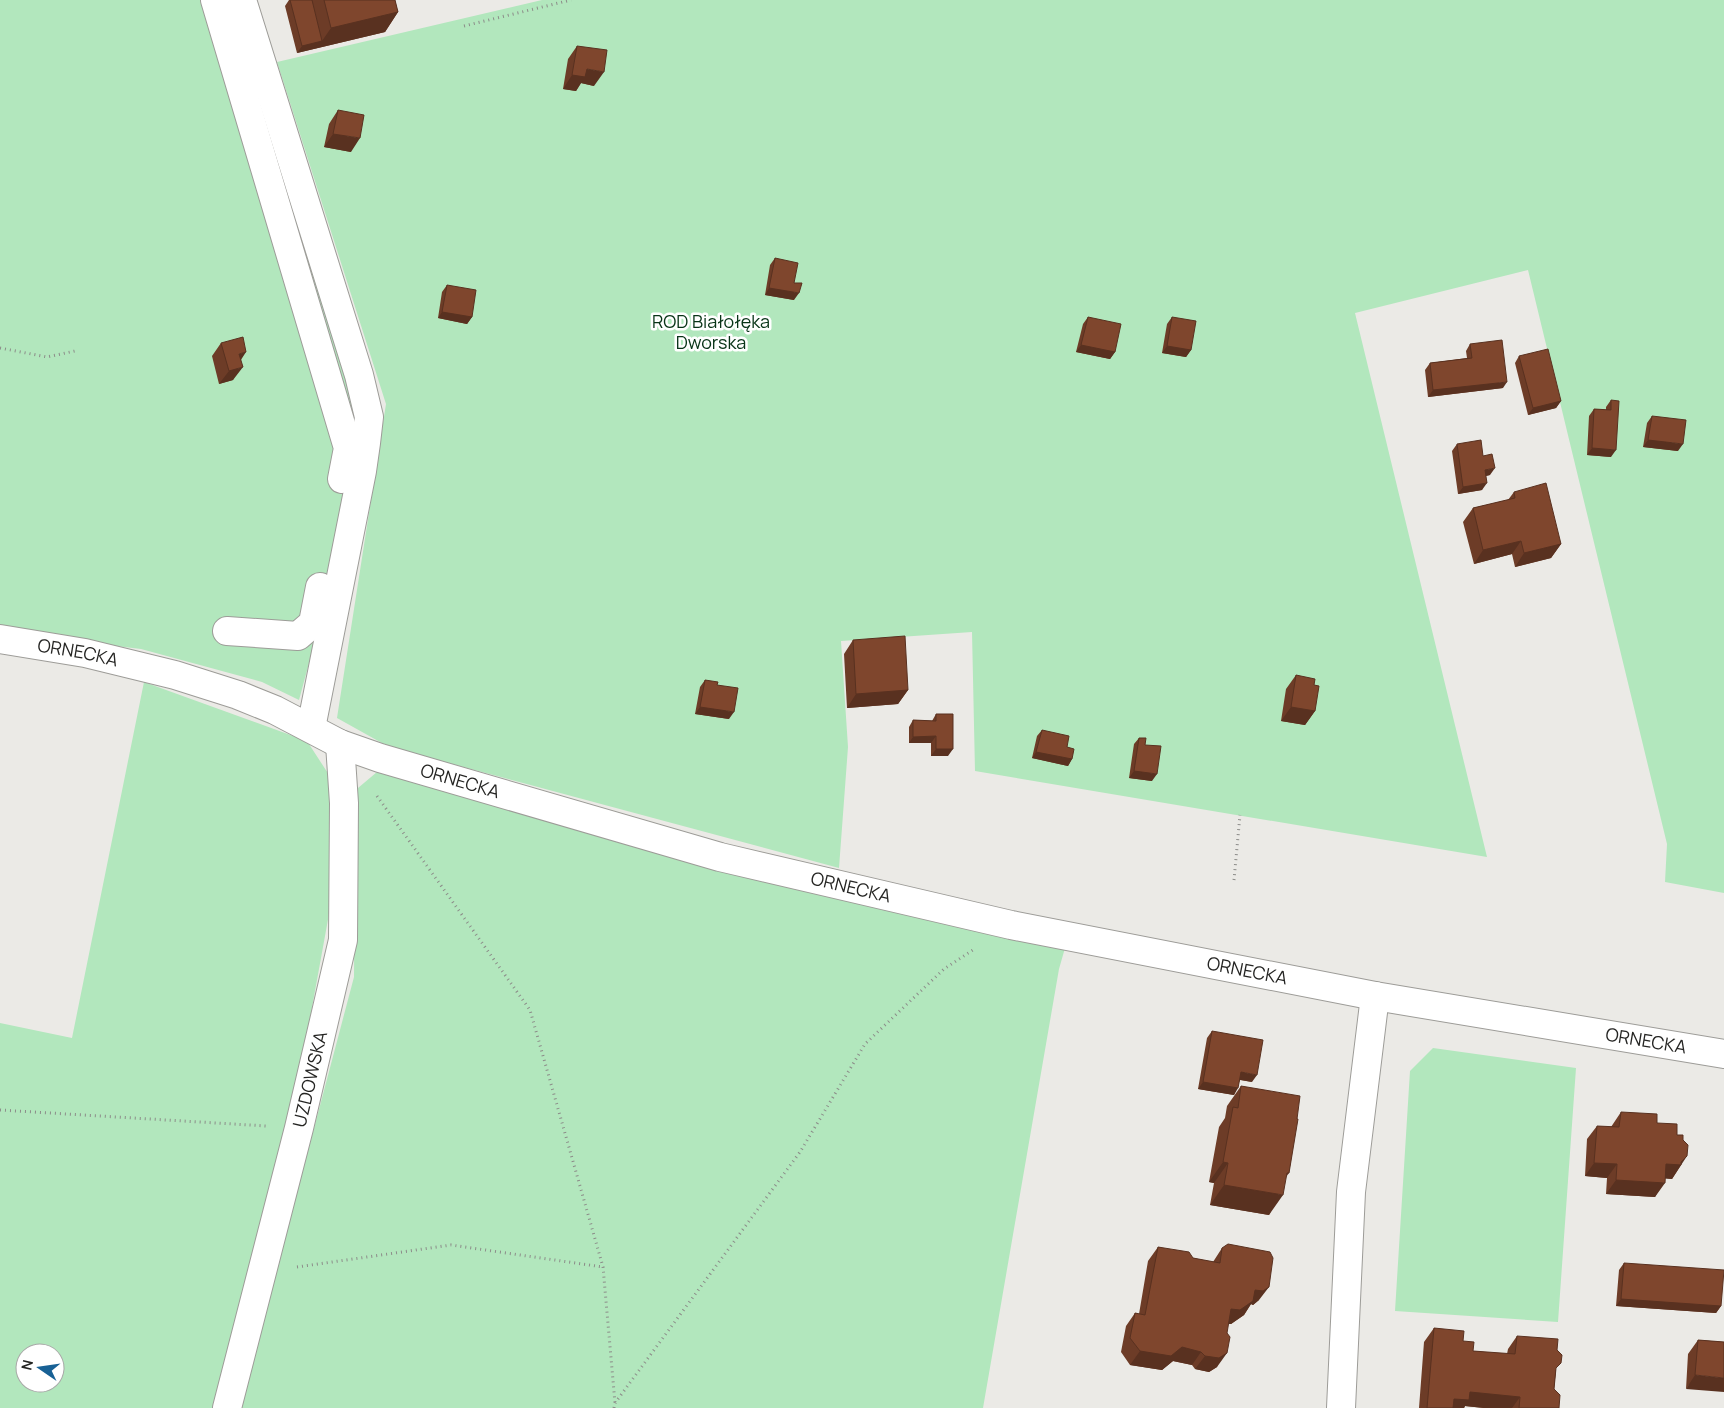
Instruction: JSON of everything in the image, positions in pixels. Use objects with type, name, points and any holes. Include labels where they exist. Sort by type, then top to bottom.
[{"type":"street","points":[[215,0],[348,448],[313,623],[298,636],[227,631]]},
{"type":"street","points":[[242,0],[359,375],[369,417],[362,471],[311,728]]},
{"type":"street","name":"ORNECKA","points":[[0,639],[85,653],[175,674],[275,710],[340,744],[380,758],[720,857],[1011,925],[1374,996],[1724,1054]]},
{"type":"street","name":"UZDOWSKA","points":[[227,1408],[298,1128],[343,940],[344,804],[340,744]]},
{"type":"street","points":[[1341,1408],[1351,1192],[1374,996]]},
{"type":"path","points":[[464,26],[570,0]]},
{"type":"path","points":[[0,348],[47,357],[75,350]]},
{"type":"path","points":[[374,793],[530,1010],[603,1266],[614,1408]]},
{"type":"path","points":[[1234,880],[1240,815]]},
{"type":"path","points":[[615,1403],[800,1152],[865,1044],[944,969],[1011,925]]},
{"type":"path","points":[[0,1110],[298,1128]]},
{"type":"path","points":[[262,1272],[451,1245],[603,1266]]},
{"type":"green space","points":[[0,0],[231,0],[360,419],[312,652],[299,700],[262,682],[141,649],[0,632]]},
{"type":"green space","name":"ROD Białołęka Dworska","points":[[542,0],[1724,0],[1724,893],[1665,882],[1667,844],[1528,270],[1355,313],[1487,857],[975,771],[972,632],[841,641],[848,747],[839,868],[389,747],[337,718],[386,404],[277,62]]},
{"type":"green space","points":[[144,682],[307,741],[333,781],[333,892],[299,1079],[217,1408],[0,1408],[0,1023],[72,1038]]},
{"type":"green space","points":[[377,772],[401,773],[1065,948],[1059,969],[983,1408],[240,1408],[354,977],[355,802],[358,788]]},
{"type":"green space","points":[[1433,1048],[1576,1068],[1558,1322],[1395,1311],[1410,1071]]},
{"type":"building","points":[[290,0],[312,0],[322,41],[302,46]]},
{"type":"building","points":[[324,0],[395,0],[398,12],[331,28]]},
{"type":"building","points":[[577,46],[607,50],[604,72],[587,69],[585,77],[572,75]]},
{"type":"building","points":[[338,110],[364,115],[360,138],[333,134]]},
{"type":"building","points":[[775,258],[798,263],[794,283],[802,283],[799,293],[769,288]]},
{"type":"building","points":[[447,285],[476,290],[472,317],[442,312]]},
{"type":"building","points":[[1088,317],[1121,324],[1115,352],[1081,345]]},
{"type":"building","points":[[1172,317],[1196,321],[1191,350],[1167,346]]},
{"type":"building","points":[[243,337],[246,352],[239,354],[243,367],[229,371],[221,343]]},
{"type":"building","points":[[1502,340],[1507,382],[1433,390],[1430,363],[1472,358],[1470,344]]},
{"type":"building","points":[[1548,349],[1561,401],[1533,408],[1519,356]]},
{"type":"building","points":[[1611,400],[1619,401],[1616,450],[1592,448],[1594,409],[1611,410]]},
{"type":"building","points":[[1652,416],[1686,420],[1683,444],[1648,440]]},
{"type":"building","points":[[1481,440],[1483,456],[1492,454],[1495,468],[1485,470],[1487,483],[1463,487],[1457,444]]},
{"type":"building","points":[[1546,483],[1561,544],[1524,553],[1521,541],[1483,550],[1473,508],[1515,498],[1514,492]]},
{"type":"building","points":[[905,636],[908,690],[856,694],[853,640]]},
{"type":"building","points":[[1296,675],[1315,679],[1314,685],[1319,686],[1315,711],[1291,707]]},
{"type":"building","points":[[705,680],[718,682],[717,685],[738,688],[734,712],[700,707]]},
{"type":"building","points":[[936,714],[953,714],[953,749],[936,749],[936,736],[913,737],[913,720],[936,721]]},
{"type":"building","points":[[1042,730],[1069,736],[1067,747],[1074,749],[1072,759],[1036,752]]},
{"type":"building","points":[[1139,738],[1146,738],[1145,745],[1161,746],[1157,774],[1134,771]]},
{"type":"building","points":[[1212,1031],[1263,1040],[1257,1075],[1241,1072],[1238,1088],[1203,1082]]},
{"type":"building","points":[[1241,1086],[1300,1096],[1289,1173],[1287,1173],[1283,1195],[1224,1185],[1228,1163],[1223,1162],[1233,1107],[1238,1108]]},
{"type":"building","points":[[1621,1112],[1657,1114],[1657,1123],[1677,1124],[1677,1135],[1683,1135],[1683,1140],[1688,1145],[1687,1156],[1681,1162],[1681,1165],[1666,1164],[1665,1183],[1616,1180],[1617,1164],[1594,1163],[1597,1126],[1619,1127]]},
{"type":"building","points":[[1228,1244],[1270,1252],[1273,1258],[1269,1287],[1263,1291],[1255,1290],[1253,1301],[1240,1310],[1231,1309],[1227,1333],[1230,1337],[1227,1353],[1219,1358],[1205,1356],[1201,1352],[1182,1347],[1171,1356],[1140,1351],[1130,1338],[1135,1313],[1145,1315],[1158,1247],[1189,1252],[1193,1258],[1220,1263],[1222,1248]]},
{"type":"building","points":[[1624,1263],[1724,1270],[1721,1306],[1621,1299]]},
{"type":"building","points":[[1434,1328],[1464,1331],[1463,1341],[1474,1342],[1473,1351],[1515,1354],[1517,1336],[1558,1339],[1557,1350],[1562,1355],[1561,1363],[1556,1368],[1554,1389],[1560,1395],[1559,1408],[1519,1408],[1520,1397],[1470,1392],[1469,1400],[1454,1399],[1453,1408],[1427,1408]]},
{"type":"building","points":[[1698,1340],[1724,1342],[1724,1378],[1695,1375]]}]
